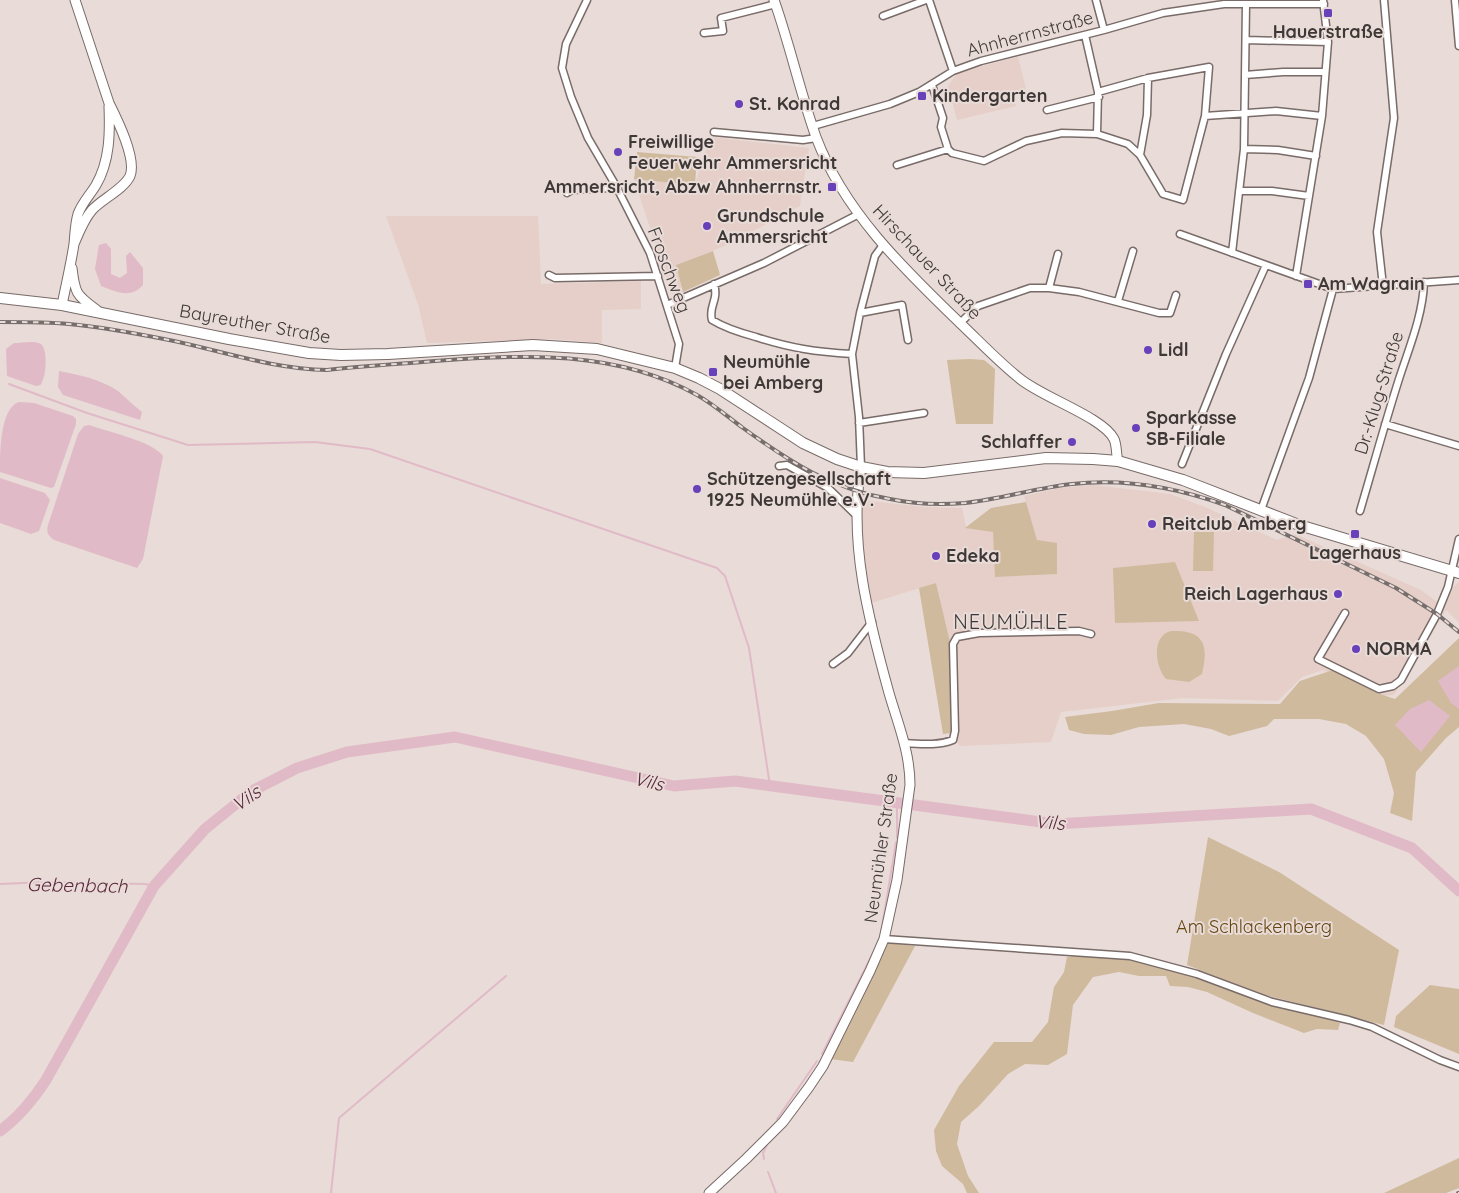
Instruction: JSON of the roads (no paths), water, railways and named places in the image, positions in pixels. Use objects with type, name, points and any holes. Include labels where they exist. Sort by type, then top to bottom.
[{"type":"main road","name":"Bayreuther Straße","points":[[0,298],[98,311],[229,339],[309,353],[341,355],[380,354],[534,345],[597,349],[675,368]]},
{"type":"main road","points":[[675,368],[720,388],[803,443],[837,459],[861,467],[887,472],[924,473],[1046,458],[1118,461],[1184,480],[1299,525],[1455,572]]},
{"type":"street","points":[[62,305],[71,255],[83,224],[93,209],[129,178],[132,164],[109,103],[75,0]]},
{"type":"street","name":"Froschweg","points":[[587,0],[566,44],[562,68],[571,97],[588,138],[616,186],[650,253],[679,344],[675,368]]},
{"type":"street","points":[[883,16],[927,0],[953,71]]},
{"type":"street","points":[[1096,0],[1104,30]]},
{"type":"street","points":[[1383,286],[1377,232],[1394,118],[1384,0]]},
{"type":"street","points":[[1455,0],[1459,45]]},
{"type":"street","points":[[704,33],[723,31],[721,18],[775,2]]},
{"type":"street","name":"Hirschauer Straße","points":[[775,2],[816,138],[840,186],[859,214],[883,245],[960,323],[1019,379],[1042,394],[1096,421],[1114,439],[1118,461]]},
{"type":"street","points":[[1296,276],[1322,116],[1328,42],[1323,2]]},
{"type":"street","name":"Ahnherrnstraße","points":[[813,126],[890,104],[920,92],[953,71],[981,61],[1163,13],[1224,4],[1323,2]]},
{"type":"street","points":[[1232,253],[1244,149],[1246,4]]},
{"type":"street","points":[[1085,35],[1099,94],[1097,134]]},
{"type":"street","points":[[1246,40],[1328,42]]},
{"type":"street","points":[[932,84],[943,118],[941,127],[948,149],[952,154],[984,161],[1026,141],[1062,133],[1097,134],[1128,144],[1140,155],[1163,194],[1183,200],[1205,116],[1209,67],[1148,78],[1047,110]]},
{"type":"street","points":[[1245,75],[1284,72],[1325,72]]},
{"type":"street","points":[[1140,155],[1147,115],[1148,78]]},
{"type":"street","points":[[74,244],[75,226],[79,212],[96,184],[106,160],[110,131],[109,103]]},
{"type":"street","points":[[1205,116],[1276,111],[1322,116]]},
{"type":"street","points":[[714,132],[803,140],[816,138]]},
{"type":"street","points":[[897,165],[948,149]]},
{"type":"street","points":[[1244,149],[1278,150],[1316,156]]},
{"type":"street","points":[[567,193],[572,190],[616,186]]},
{"type":"street","points":[[1239,191],[1272,191],[1309,196]]},
{"type":"street","points":[[667,305],[764,262],[859,214]]},
{"type":"street","points":[[1180,234],[1333,289],[1459,280]]},
{"type":"street","points":[[861,467],[852,354],[874,256],[883,245]]},
{"type":"street","points":[[1118,301],[1133,251]]},
{"type":"street","points":[[1049,288],[1058,254]]},
{"type":"street","points":[[71,255],[74,289],[86,303],[98,311]]},
{"type":"street","points":[[1182,464],[1226,354],[1266,265]]},
{"type":"street","points":[[549,275],[555,278],[658,276]]},
{"type":"street","name":"Dr.-Klug-Straße","points":[[1360,511],[1419,315],[1424,295],[1424,282]]},
{"type":"street","points":[[714,284],[716,293],[711,315],[712,320],[719,324],[783,345],[813,352],[852,354]]},
{"type":"street","points":[[960,323],[978,306],[1030,288],[1049,288],[1079,292],[1159,313],[1170,312],[1176,295]]},
{"type":"street","points":[[1260,510],[1309,378],[1333,289]]},
{"type":"street","points":[[860,313],[902,305],[908,340]]},
{"type":"street","points":[[859,423],[924,413]]},
{"type":"street","points":[[1385,424],[1459,446]]},
{"type":"street","points":[[779,466],[787,465],[828,488],[856,515]]},
{"type":"street","name":"Neumühler Straße","points":[[709,1193],[782,1122],[809,1087],[822,1066],[884,939],[897,880],[910,785],[908,760],[905,743],[877,650],[863,579],[856,515],[861,467]]},
{"type":"street","points":[[1345,614],[1318,659],[1369,686],[1388,689],[1401,680],[1436,614],[1455,572],[1459,539]]},
{"type":"street","points":[[833,664],[848,653],[872,622]]},
{"type":"street","points":[[905,743],[943,744],[953,740],[956,731],[953,644],[957,637],[979,633],[1079,631],[1091,634]]},
{"type":"street","points":[[884,939],[1130,956],[1197,974],[1272,1002],[1372,1027],[1440,1060],[1459,1067]]},
{"type":"waterway","points":[[9,384],[87,413],[188,445],[315,442],[370,449],[717,568],[725,576],[749,648],[770,786]]},
{"type":"waterway","name":"Vils","points":[[0,1131],[25,1108],[46,1080],[154,886],[205,829],[252,791],[297,768],[347,752],[455,737],[674,786],[735,781],[1056,824],[1311,809],[1412,848],[1459,891]]},
{"type":"waterway","points":[[897,803],[897,838]]},
{"type":"waterway","points":[[881,933],[896,842]]},
{"type":"waterway","name":"Gebenbach","points":[[0,884],[47,882],[145,884],[154,886]]},
{"type":"waterway","points":[[822,1054],[875,949]]},
{"type":"waterway","points":[[331,1193],[339,1118],[506,976]]},
{"type":"waterway","points":[[777,1119],[817,1061]]},
{"type":"waterway","points":[[764,1159],[763,1153],[767,1145]]},
{"type":"waterway","points":[[768,1172],[776,1193]]},
{"type":"railway","points":[[0,322],[82,325],[174,341],[250,359],[307,369],[327,370],[502,357],[569,358],[602,363],[666,380],[715,406],[743,428],[795,463],[830,481],[890,499],[928,504],[956,504],[1092,482],[1131,483],[1187,493],[1225,505],[1396,588],[1437,614],[1459,632]]},
{"type":"place","name":"Hauerstraße","points":[[1328,13]]},
{"type":"place","name":"Kindergarten","points":[[922,96]]},
{"type":"place","name":"St. Konrad","points":[[739,104]]},
{"type":"place","name":"Freiwillige Feuerwehr Ammersricht","points":[[618,152]]},
{"type":"place","name":"Ammersricht, Abzw Ahnherrnstr.","points":[[832,187]]},
{"type":"place","name":"Grundschule Ammersricht","points":[[707,226]]},
{"type":"place","name":"Am Wagrain","points":[[1308,284]]},
{"type":"place","name":"Lidl","points":[[1148,350]]},
{"type":"place","name":"Neumühle bei Amberg","points":[[713,372]]},
{"type":"place","name":"Sparkasse SB-Filiale","points":[[1136,428]]},
{"type":"place","name":"Schlaffer","points":[[1072,442]]},
{"type":"place","name":"Schützengesellschaft 1925 Neumühle e.V.","points":[[697,489]]},
{"type":"place","name":"Reitclub Amberg","points":[[1152,524]]},
{"type":"place","name":"Lagerhaus","points":[[1355,534]]},
{"type":"place","name":"Edeka","points":[[936,556]]},
{"type":"place","name":"Reich Lagerhaus","points":[[1338,594]]},
{"type":"place","name":"NORMA","points":[[1356,649]]},
{"type":"district","name":"NEUMÜHLE","points":[[1011,622]]},
{"type":"park label","name":"Am Schlackenberg","points":[[1254,927]]}]
